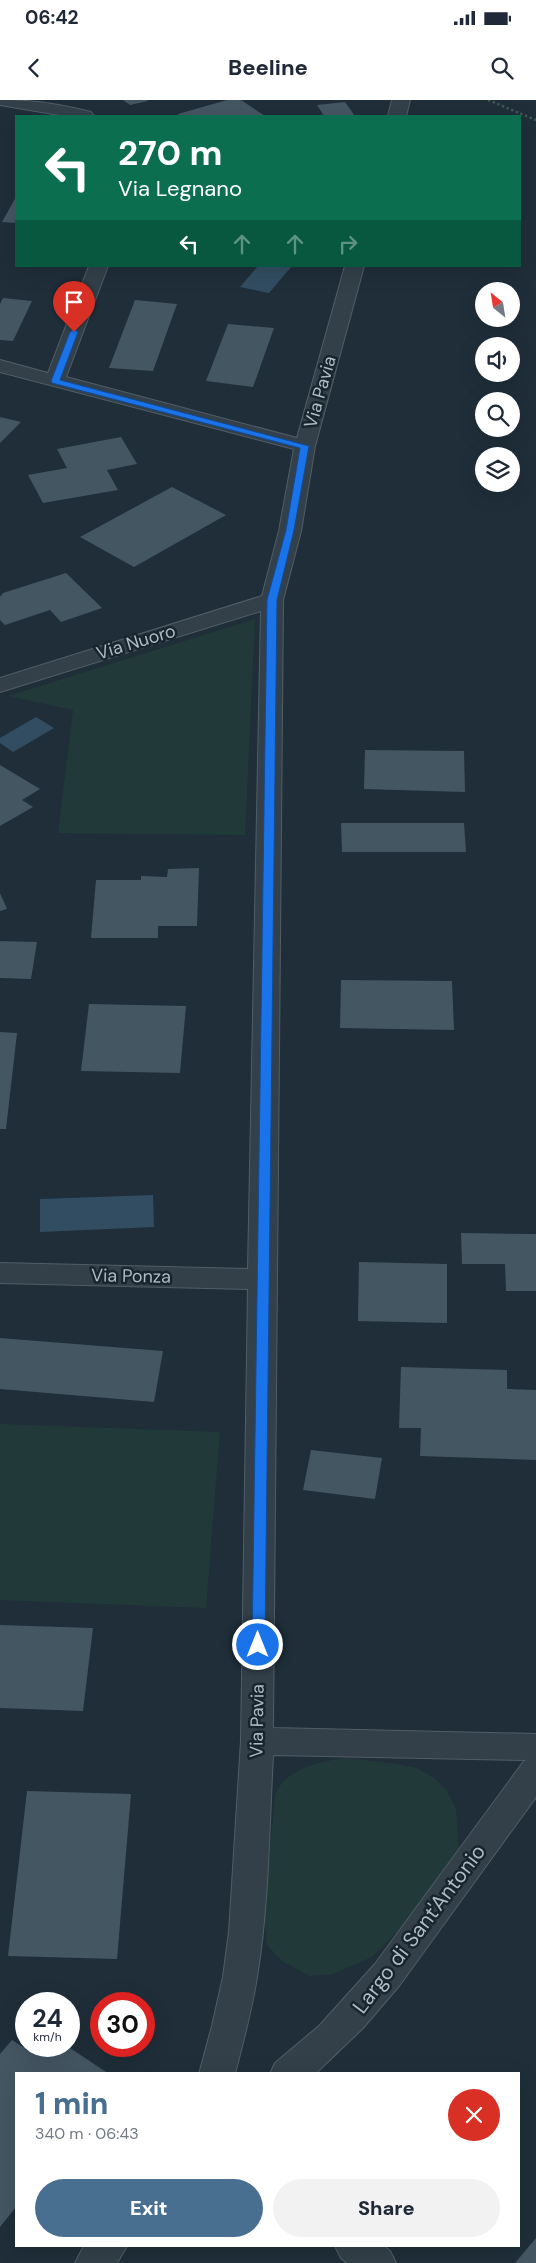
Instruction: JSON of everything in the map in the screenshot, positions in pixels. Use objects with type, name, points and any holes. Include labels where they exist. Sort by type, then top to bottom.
[{"type":"street","points":[[0,100],[80,115]]},
{"type":"street","points":[[397,115],[401,100]]},
{"type":"street","points":[[55,381],[98,267]]},
{"type":"street","name":"Via Pavia","points":[[218,2072],[230,2026],[240,1977],[246,1932],[257,1741],[272,600],[290,530],[305,446],[355,267]]},
{"type":"street","points":[[0,366],[305,446]]},
{"type":"street","name":"Via Nuoro","points":[[0,685],[272,600]]},
{"type":"street","name":"Via Ponza","points":[[0,1273],[262,1279]]},
{"type":"street","points":[[257,1741],[536,1748]]},
{"type":"street","name":"Largo di Sant'Antonio","points":[[291,2072],[314,2054],[351,2019],[387,1978],[536,1771]]},
{"type":"street","points":[[94,2263],[107,2247]]},
{"type":"street","points":[[355,2247],[377,2263]]},
{"type":"path","points":[[488,100],[536,120]]},
{"type":"green space","points":[[255,619],[245,835],[58,833],[73,710],[8,696]]},
{"type":"green space","points":[[0,1424],[220,1432],[206,1608],[0,1600]]},
{"type":"green space","points":[[349,1758],[417,1768],[434,1778],[447,1791],[456,1809],[459,1851],[434,1894],[372,1957],[333,1974],[310,1976],[282,1961],[267,1945],[264,1914],[275,1796],[290,1776],[308,1766]]},
{"type":"water","points":[[257,267],[291,267],[269,293],[240,287]]},
{"type":"water","points":[[36,717],[54,728],[13,752],[0,743],[0,738]]},
{"type":"water","points":[[153,1195],[154,1227],[40,1232],[40,1199]]},
{"type":"building","points":[[123,100],[147,100],[148,101],[130,105]]},
{"type":"building","points":[[227,100],[241,100],[264,115],[179,115]]},
{"type":"building","points":[[345,102],[354,115],[323,115],[317,105]]},
{"type":"building","points":[[15,199],[15,223],[2,222]]},
{"type":"building","points":[[3,298],[32,301],[13,341],[0,340],[0,304]]},
{"type":"building","points":[[135,300],[177,304],[153,371],[109,368]]},
{"type":"building","points":[[228,324],[274,328],[253,387],[206,381]]},
{"type":"building","points":[[0,417],[21,422],[0,443]]},
{"type":"building","points":[[121,437],[137,464],[107,470],[118,490],[43,503],[28,475],[67,468],[57,449]]},
{"type":"building","points":[[172,487],[226,515],[134,567],[80,537]]},
{"type":"building","points":[[66,573],[102,608],[61,622],[50,610],[5,625],[0,620],[0,597],[3,593]]},
{"type":"building","points":[[365,750],[464,751],[465,792],[364,789]]},
{"type":"building","points":[[0,765],[40,789],[22,800],[33,807],[0,826]]},
{"type":"building","points":[[341,823],[464,823],[466,852],[342,852]]},
{"type":"building","points":[[199,868],[197,926],[158,926],[158,938],[91,938],[96,880],[141,880],[141,876],[167,877],[168,869]]},
{"type":"building","points":[[0,893],[7,909],[0,911]]},
{"type":"building","points":[[0,941],[37,942],[31,979],[0,978]]},
{"type":"building","points":[[341,980],[452,981],[454,1030],[340,1028]]},
{"type":"building","points":[[89,1004],[186,1006],[180,1073],[81,1071]]},
{"type":"building","points":[[0,1032],[17,1033],[6,1129],[0,1129]]},
{"type":"building","points":[[461,1233],[536,1234],[536,1291],[506,1291],[505,1264],[462,1264]]},
{"type":"building","points":[[359,1262],[447,1264],[447,1323],[358,1321]]},
{"type":"building","points":[[0,1338],[163,1351],[154,1402],[0,1389]]},
{"type":"building","points":[[401,1367],[507,1370],[507,1389],[536,1390],[536,1460],[420,1456],[421,1428],[399,1428]]},
{"type":"building","points":[[311,1450],[382,1458],[375,1499],[303,1490]]},
{"type":"building","points":[[0,1625],[93,1628],[83,1711],[0,1708]]},
{"type":"building","points":[[27,1791],[131,1794],[117,1959],[8,1956]]},
{"type":"building","points":[[12,2040],[15,2042],[15,2057],[80,2057],[80,2055],[106,2072],[15,2072],[15,2208],[0,2227],[0,2054]]},
{"type":"building","points":[[536,2238],[536,2263],[515,2263]]},
{"type":"route","points":[[74,332],[55,381],[305,446],[290,530],[272,600],[258,1645]]}]
